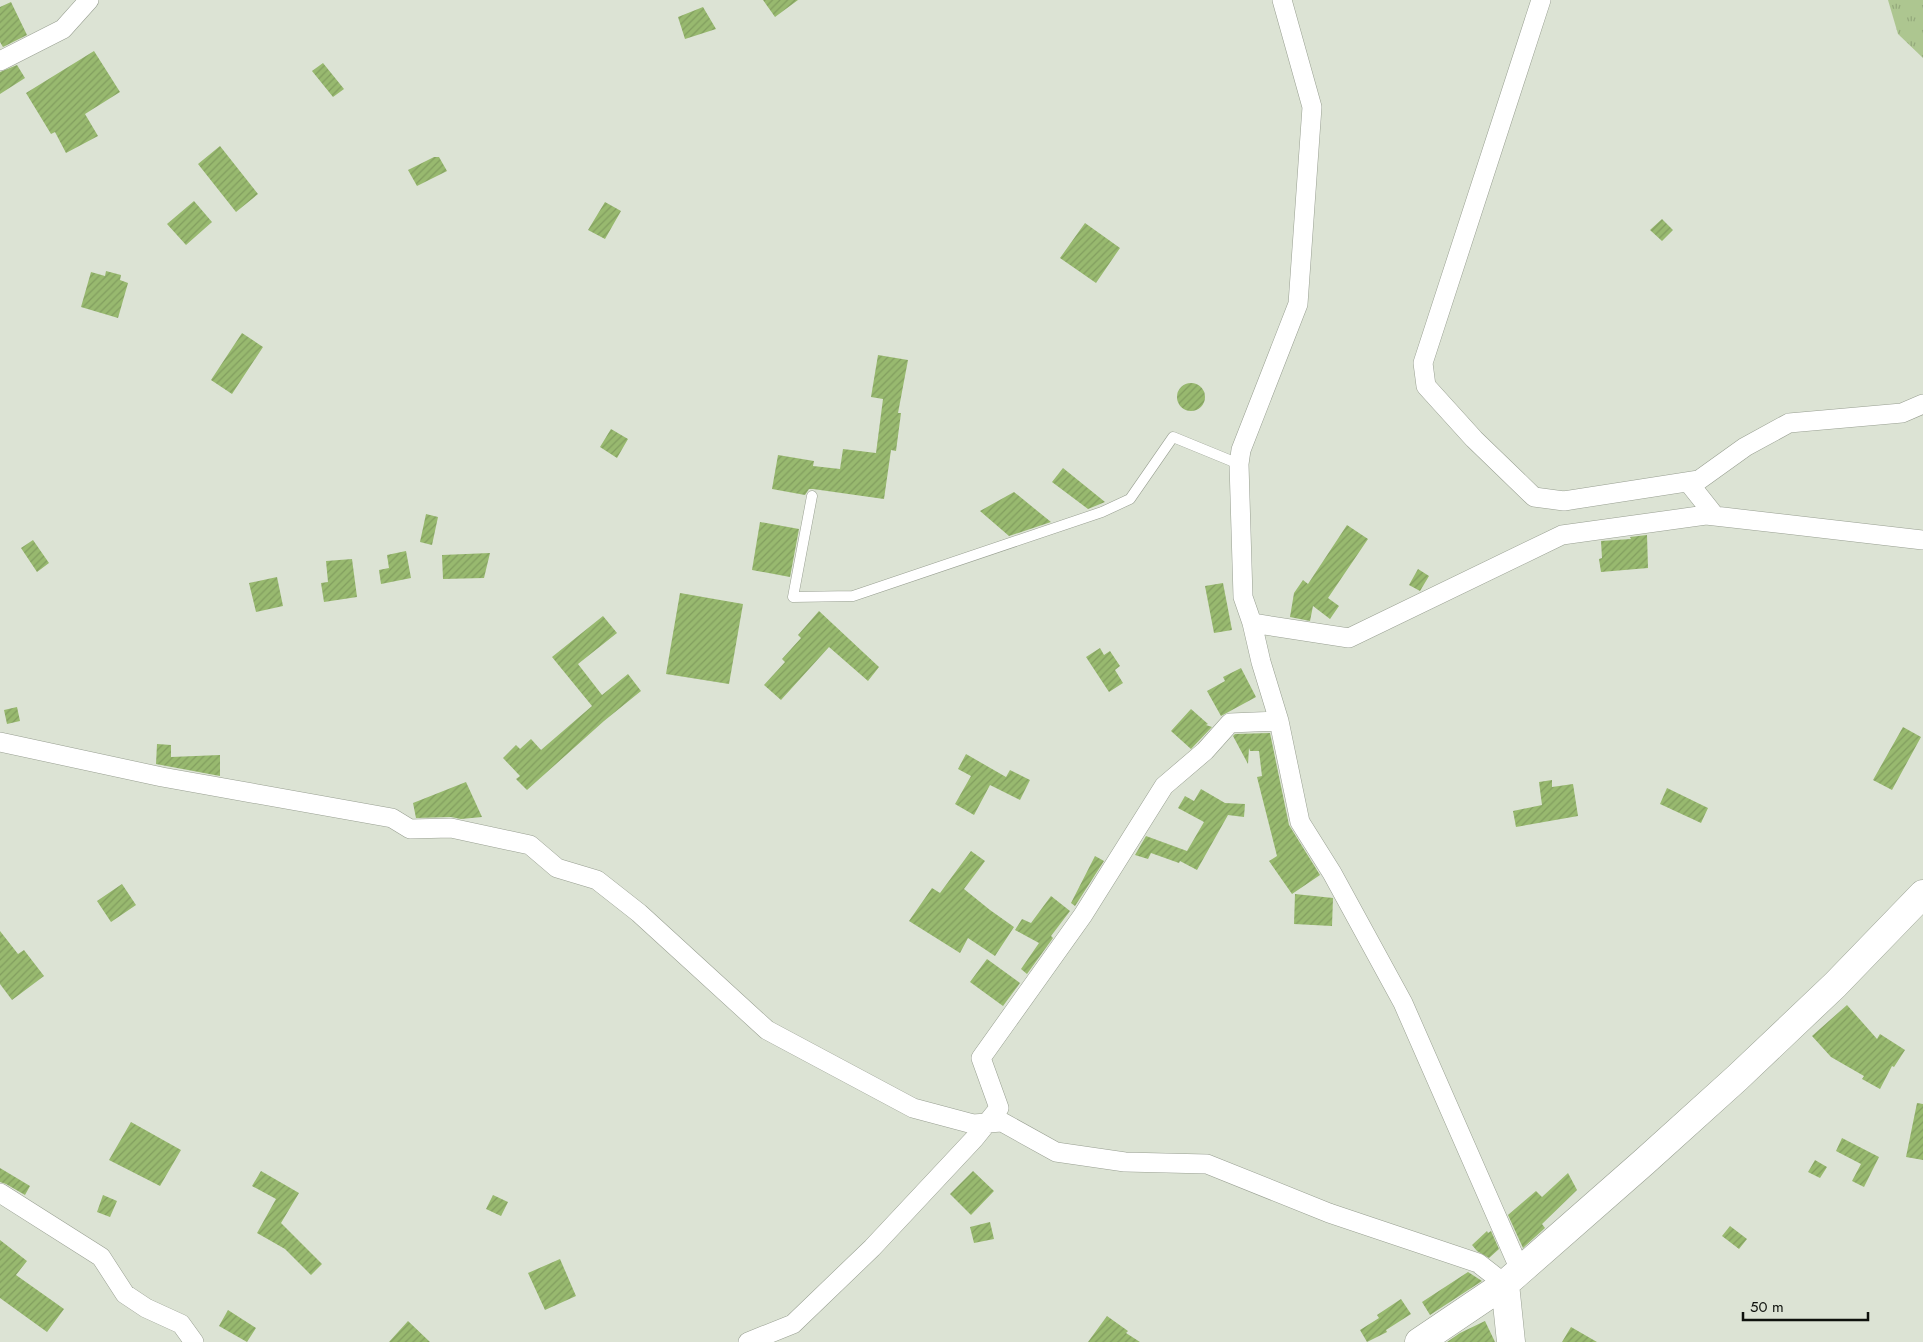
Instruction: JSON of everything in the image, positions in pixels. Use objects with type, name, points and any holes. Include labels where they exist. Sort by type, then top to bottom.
[{"type":"main road","points":[[1419,1342],[1512,1277],[1737,1078],[1835,985],[1923,894]]},
{"type":"main road","points":[[1511,1342],[1512,1277]]},
{"type":"street","points":[[0,62],[63,29],[89,0]]},
{"type":"street","points":[[1282,0],[1312,107],[1298,304],[1241,450],[1239,464],[1242,597],[1252,623],[1261,662],[1279,721],[1300,822],[1332,873],[1403,1003],[1512,1277]]},
{"type":"street","points":[[1541,0],[1423,363],[1426,386],[1474,439],[1534,497],[1564,501],[1699,480],[1745,447],[1788,423],[1902,413],[1923,404]]},
{"type":"street","points":[[1688,482],[1716,516]]},
{"type":"street","points":[[1252,623],[1349,638],[1562,536],[1706,515],[1923,540]]},
{"type":"street","points":[[748,1342],[792,1324],[872,1248],[974,1139],[999,1108],[981,1058],[1083,915],[1164,786],[1206,751],[1230,723],[1279,721]]},
{"type":"street","points":[[0,742],[162,777],[392,818],[410,829],[451,828],[530,845],[556,868],[597,880],[639,913],[766,1030],[914,1108],[973,1124],[1002,1122],[1056,1152],[1125,1162],[1206,1164],[1329,1213],[1512,1277]]},
{"type":"street","points":[[0,1193],[101,1257],[125,1294],[146,1308],[180,1324],[194,1342]]},
{"type":"lane","points":[[812,496],[793,597],[853,596],[1102,512],[1130,499],[1172,437],[1239,464]]},
{"type":"green space","points":[[1888,0],[1923,0],[1923,58],[1898,34]]},
{"type":"building","points":[[763,0],[798,0],[775,17]]},
{"type":"building","points":[[11,2],[27,35],[3,47],[0,42],[0,7]]},
{"type":"building","points":[[703,7],[716,29],[685,39],[678,17]]},
{"type":"building","points":[[94,51],[120,92],[85,114],[98,136],[66,153],[55,132],[51,134],[26,93]]},
{"type":"building","points":[[323,63],[344,89],[333,97],[312,71]]},
{"type":"building","points":[[17,65],[25,78],[0,94],[0,72]]},
{"type":"building","points":[[220,146],[258,194],[236,212],[198,164]]},
{"type":"building","points":[[434,157],[439,157],[447,171],[417,186],[408,170]]},
{"type":"building","points":[[194,201],[212,222],[186,245],[167,224]]},
{"type":"building","points":[[605,202],[621,211],[605,239],[588,230]]},
{"type":"building","points":[[1662,219],[1673,230],[1662,241],[1650,230]]},
{"type":"building","points":[[1085,223],[1120,248],[1096,283],[1060,258]]},
{"type":"building","points":[[106,271],[121,275],[120,280],[128,283],[118,318],[81,307],[91,272],[105,276]]},
{"type":"building","points":[[242,333],[263,347],[232,394],[211,380]]},
{"type":"building","points":[[878,355],[908,360],[898,413],[901,413],[896,451],[891,450],[884,499],[813,489],[809,489],[805,495],[772,489],[778,455],[814,461],[813,466],[840,469],[843,449],[876,453],[883,399],[871,397]]},
{"type":"building","points":[[1191,383],[1201,387],[1205,397],[1201,407],[1191,411],[1181,407],[1177,397],[1181,387]]},
{"type":"building","points":[[611,429],[628,439],[617,458],[600,447]]},
{"type":"building","points":[[1063,468],[1105,502],[1088,509],[1052,482]]},
{"type":"building","points":[[1014,492],[1051,522],[1009,536],[980,511]]},
{"type":"building","points":[[426,514],[438,517],[432,545],[420,542]]},
{"type":"building","points":[[760,522],[799,529],[790,577],[752,570]]},
{"type":"building","points":[[1347,525],[1368,539],[1328,598],[1339,606],[1330,619],[1313,606],[1310,621],[1290,617],[1294,593],[1303,580],[1308,584]]},
{"type":"building","points":[[1647,535],[1648,568],[1601,572],[1599,559],[1602,558],[1601,541],[1631,539],[1630,537]]},
{"type":"building","points":[[33,540],[49,563],[37,572],[21,548]]},
{"type":"building","points":[[406,551],[411,578],[381,584],[379,570],[389,568],[387,555]]},
{"type":"building","points":[[490,553],[484,578],[443,579],[442,555]]},
{"type":"building","points":[[352,559],[357,597],[324,602],[321,583],[328,582],[326,561]]},
{"type":"building","points":[[1418,569],[1429,576],[1420,591],[1409,585]]},
{"type":"building","points":[[277,577],[283,606],[256,612],[249,583]]},
{"type":"building","points":[[1223,583],[1232,630],[1214,633],[1205,586]]},
{"type":"building","points":[[680,593],[743,604],[729,684],[666,674]]},
{"type":"building","points":[[819,611],[879,667],[868,681],[829,647],[781,700],[764,685],[785,662],[782,659],[801,638],[798,635]]},
{"type":"building","points":[[603,616],[617,633],[578,664],[602,695],[628,674],[641,691],[604,721],[527,790],[516,779],[520,776],[503,758],[516,745],[520,749],[531,739],[541,750],[592,706],[552,657]]},
{"type":"building","points":[[1100,648],[1104,655],[1110,651],[1120,666],[1115,670],[1123,683],[1109,692],[1086,657]]},
{"type":"building","points":[[1241,668],[1256,697],[1221,716],[1207,691],[1225,681],[1223,677]]},
{"type":"building","points":[[17,707],[20,721],[7,724],[4,710]]},
{"type":"building","points":[[1191,709],[1208,724],[1206,725],[1212,727],[1191,749],[1171,731]]},
{"type":"building","points":[[1903,727],[1921,737],[1892,790],[1873,780]]},
{"type":"building","points":[[1270,733],[1289,825],[1320,875],[1292,894],[1269,861],[1277,856],[1257,777],[1262,776],[1259,751],[1250,751],[1249,748],[1248,764],[1233,736],[1235,734]]},
{"type":"building","points":[[157,744],[171,745],[171,757],[220,755],[220,776],[156,764]]},
{"type":"building","points":[[966,754],[1006,777],[1010,770],[1030,780],[1020,800],[990,785],[974,815],[955,804],[971,776],[958,769]]},
{"type":"building","points":[[1552,780],[1552,787],[1573,784],[1578,816],[1516,827],[1513,811],[1542,805],[1539,782]]},
{"type":"building","points":[[466,782],[482,817],[461,819],[451,817],[416,818],[413,803]]},
{"type":"building","points":[[1667,788],[1708,808],[1701,823],[1660,804]]},
{"type":"building","points":[[1201,789],[1225,803],[1245,804],[1244,817],[1228,815],[1197,870],[1180,861],[1179,863],[1151,853],[1148,859],[1135,855],[1146,836],[1187,851],[1204,822],[1178,808],[1185,796],[1194,801]]},
{"type":"building","points":[[971,851],[985,861],[964,889],[1014,927],[995,956],[968,938],[960,953],[909,921],[932,888],[940,893]]},
{"type":"building","points":[[1095,856],[1104,861],[1075,906],[1071,903]]},
{"type":"building","points":[[122,884],[136,905],[111,922],[97,901]]},
{"type":"building","points":[[1295,894],[1333,898],[1332,926],[1294,924]]},
{"type":"building","points":[[1051,896],[1070,911],[1051,936],[1053,938],[1027,974],[1021,969],[1039,943],[1015,930],[1022,919],[1031,923]]},
{"type":"building","points":[[0,931],[18,954],[24,950],[44,976],[12,1000],[0,984]]},
{"type":"building","points":[[987,959],[1020,983],[1003,1006],[970,982]]},
{"type":"building","points":[[1847,1005],[1877,1039],[1880,1034],[1905,1050],[1894,1067],[1892,1066],[1880,1089],[1862,1079],[1864,1076],[1831,1057],[1812,1036]]},
{"type":"building","points":[[1917,1103],[1923,1104],[1923,1160],[1906,1157]]},
{"type":"building","points":[[131,1122],[181,1150],[160,1186],[109,1160]]},
{"type":"building","points":[[1842,1138],[1879,1157],[1864,1187],[1852,1181],[1861,1164],[1836,1151]]},
{"type":"building","points":[[1815,1160],[1827,1167],[1820,1178],[1808,1172]]},
{"type":"building","points":[[0,1168],[30,1186],[25,1195],[0,1182]]},
{"type":"building","points":[[261,1171],[299,1193],[281,1223],[322,1264],[311,1275],[285,1249],[257,1233],[276,1199],[252,1186]]},
{"type":"building","points":[[973,1171],[994,1191],[971,1215],[950,1194]]},
{"type":"building","points":[[1568,1173],[1577,1190],[1542,1224],[1545,1228],[1523,1248],[1508,1215],[1536,1191],[1542,1197]]},
{"type":"building","points":[[103,1195],[117,1201],[110,1217],[97,1212]]},
{"type":"building","points":[[493,1195],[508,1202],[501,1216],[486,1209]]},
{"type":"building","points":[[990,1222],[994,1239],[974,1243],[970,1227]]},
{"type":"building","points":[[1730,1226],[1747,1239],[1739,1249],[1722,1236]]},
{"type":"building","points":[[1487,1231],[1488,1233],[1491,1231],[1499,1249],[1489,1258],[1477,1251],[1472,1245]]},
{"type":"building","points":[[0,1240],[27,1261],[16,1275],[64,1309],[47,1332],[0,1298]]},
{"type":"building","points":[[560,1259],[576,1296],[545,1310],[528,1273]]},
{"type":"building","points":[[1468,1272],[1482,1281],[1430,1315],[1422,1302]]},
{"type":"building","points":[[1401,1299],[1411,1314],[1386,1330],[1387,1332],[1367,1342],[1360,1330],[1379,1318],[1377,1315]]},
{"type":"building","points":[[228,1310],[256,1328],[247,1342],[219,1326]]},
{"type":"building","points":[[1107,1316],[1128,1331],[1126,1333],[1140,1342],[1088,1342]]},
{"type":"building","points":[[408,1321],[430,1342],[389,1342]]},
{"type":"building","points":[[1485,1321],[1495,1342],[1447,1342],[1460,1333]]},
{"type":"building","points":[[1571,1327],[1597,1342],[1562,1342]]}]
